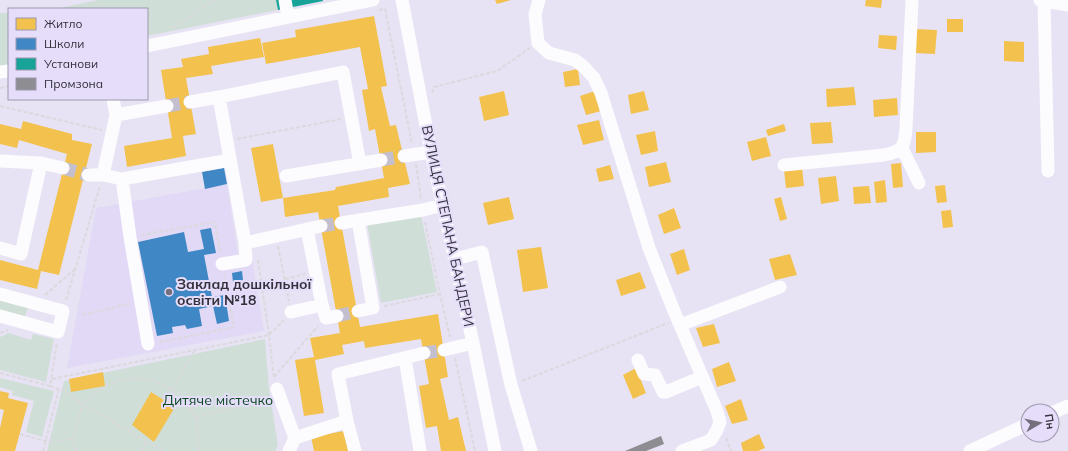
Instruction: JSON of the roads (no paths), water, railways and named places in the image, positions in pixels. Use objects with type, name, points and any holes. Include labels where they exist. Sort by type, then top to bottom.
[{"type":"street","points":[[285,0],[288,17]]},
{"type":"street","points":[[148,46],[373,0]]},
{"type":"street","name":"ВУЛИЦЯ СТЕПАНА БАНДЕРИ","points":[[402,0],[431,152],[495,451]]},
{"type":"street","points":[[539,0],[535,14],[538,43],[549,53],[575,60],[584,67],[594,78],[601,93],[649,248],[678,322],[717,411],[720,422],[711,440],[682,451]]},
{"type":"street","points":[[784,165],[884,155],[896,153],[902,148],[905,140],[906,129],[912,0]]},
{"type":"street","points":[[1048,171],[1042,1],[1068,5]]},
{"type":"street","points":[[190,102],[343,72],[360,164]]},
{"type":"street","points":[[219,97],[230,160],[250,242],[246,260],[222,264]]},
{"type":"street","points":[[103,175],[116,115],[113,100]]},
{"type":"street","points":[[116,115],[167,106]]},
{"type":"street","points":[[902,148],[919,183]]},
{"type":"street","points":[[404,156],[431,152]]},
{"type":"street","points":[[88,174],[122,179],[230,160]]},
{"type":"street","points":[[286,176],[381,160]]},
{"type":"street","points":[[0,161],[41,164],[63,168]]},
{"type":"street","points":[[0,248],[21,254],[41,164]]},
{"type":"street","points":[[122,179],[148,344]]},
{"type":"street","points":[[341,223],[423,210],[443,205]]},
{"type":"street","points":[[358,220],[373,308],[358,312]]},
{"type":"street","points":[[250,242],[321,226]]},
{"type":"street","points":[[291,312],[328,313],[316,272],[307,229]]},
{"type":"street","points":[[455,259],[482,252],[511,385],[531,451]]},
{"type":"street","points":[[678,322],[780,288]]},
{"type":"street","points":[[0,294],[63,311],[58,332],[0,316]]},
{"type":"street","points":[[444,350],[473,343]]},
{"type":"street","points":[[355,451],[347,421],[338,374],[424,353]]},
{"type":"street","points":[[405,358],[420,451]]},
{"type":"street","points":[[638,360],[644,374],[655,375],[663,392],[702,377]]},
{"type":"street","points":[[275,383],[295,438],[289,451]]},
{"type":"street","points":[[295,438],[347,421]]},
{"type":"street","points":[[970,451],[1020,428]]},
{"type":"tunnel","points":[[167,106],[190,102]]},
{"type":"tunnel","points":[[381,160],[404,156]]},
{"type":"tunnel","points":[[63,168],[88,175]]},
{"type":"tunnel","points":[[321,226],[341,223]]},
{"type":"tunnel","points":[[337,316],[358,311]]},
{"type":"tunnel","points":[[424,353],[444,350]]},
{"type":"place","name":"Заклад дошкільної освіти №18","points":[[169,292]]},
{"type":"park label","name":"Дитяче містечко","points":[[218,400]]}]
